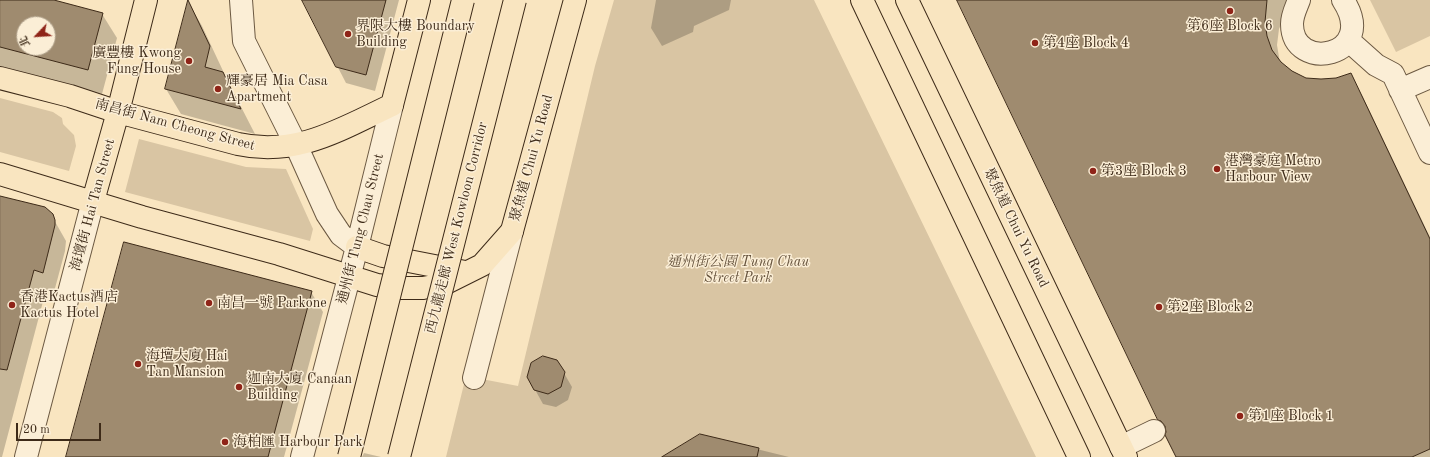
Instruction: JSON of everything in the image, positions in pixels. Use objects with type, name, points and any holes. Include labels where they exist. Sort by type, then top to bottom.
[{"type":"main road","name":"海壇街 Hai Tan Street","points":[[93,202],[118,112],[146,0]]},
{"type":"main road","name":"通州街 Tung Chau Street","points":[[392,104],[419,0]]},
{"type":"main road","points":[[349,457],[463,0]]},
{"type":"main road","name":"西九龍走廊 West Kowloon Corridor","points":[[399,457],[515,0]]},
{"type":"main road","name":"聚魚道 Chui Yu Road","points":[[350,276],[377,285],[400,288],[423,288],[444,284],[482,265],[512,231],[575,0]]},
{"type":"main road","points":[[862,0],[1079,457]]},
{"type":"main road","name":"聚魚道 Chui Yu Road","points":[[907,0],[1123,452]]},
{"type":"main road","name":"南昌街 Nam Cheong Street","points":[[0,78],[70,96],[118,112],[251,147],[271,148],[296,145],[319,139],[392,104]]},
{"type":"main road","points":[[0,174],[142,217],[279,254],[350,276]]},
{"type":"main road","points":[[357,248],[383,256],[468,273]]},
{"type":"street","points":[[241,0],[244,41],[296,145],[327,214],[341,234],[357,248]]},
{"type":"street","points":[[1299,0],[1293,15],[1293,32],[1302,47],[1318,54],[1328,54],[1338,49],[1348,40],[1352,32],[1352,18],[1343,0]]},
{"type":"street","points":[[1348,40],[1376,65],[1393,74],[1430,153]]},
{"type":"street","points":[[1400,90],[1430,77]]},
{"type":"street","name":"通州街 Tung Chau Street","points":[[302,457],[350,276],[392,104]]},
{"type":"street","name":"海壇街 Hai Tan Street","points":[[26,457],[93,202]]},
{"type":"street","points":[[474,378],[512,231]]},
{"type":"street","points":[[1123,452],[1154,431]]},
{"type":"green space","name":"通州街公園 Tung Chau Street Park","points":[[614,0],[814,0],[1036,457],[446,457],[466,376],[518,386],[595,66]]},
{"type":"green space","points":[[1370,0],[1430,0],[1430,36],[1396,52]]},
{"type":"green space","points":[[0,98],[53,112],[62,118],[63,124],[74,135],[76,146],[69,171],[0,152]]},
{"type":"green space","points":[[139,139],[246,167],[286,169],[313,229],[310,241],[125,192]]},
{"type":"building","points":[[0,0],[54,0],[103,13],[88,70],[34,56],[56,56],[56,16],[16,16],[16,51],[0,47]]},
{"type":"building","name":"廣豐樓 Kwong Fung House","points":[[188,0],[210,46],[205,67],[223,72],[241,109],[165,89]]},
{"type":"building","name":"界限大樓 Boundary Building","points":[[302,0],[386,0],[366,75],[336,67]]},
{"type":"building","name":"港灣豪庭 Metro Harbour View","points":[[957,0],[1267,0],[1265,22],[1267,36],[1272,50],[1281,62],[1292,71],[1306,78],[1336,78],[1351,73],[1430,239],[1430,449],[1412,457],[1176,457],[1165,435],[1165,426],[1158,420]]},
{"type":"building","points":[[0,196],[45,207],[53,214],[55,220],[43,273],[34,270],[7,370],[0,369]]},
{"type":"building","points":[[124,242],[312,291],[268,457],[66,457]]},
{"type":"building","points":[[543,356],[557,360],[565,372],[561,387],[548,394],[534,390],[527,377],[531,363]]},
{"type":"building","points":[[700,434],[759,448],[757,457],[662,457]]},
{"type":"place","name":"第6座 Block 6","points":[[1230,11]]},
{"type":"place","name":"界限大樓 Boundary Building","points":[[348,34]]},
{"type":"place","name":"第4座 Block 4","points":[[1035,43]]},
{"type":"place","name":"廣豐樓 Kwong Fung House","points":[[189,61]]},
{"type":"place","name":"輝豪居 Mia Casa Apartment","points":[[218,89]]},
{"type":"place","name":"港灣豪庭 Metro Harbour View","points":[[1217,169]]},
{"type":"place","name":"第3座 Block 3","points":[[1093,171]]},
{"type":"place","name":"南昌一號 Parkone","points":[[209,303]]},
{"type":"place","name":"香港Kactus酒店 Kactus Hotel","points":[[12,305]]},
{"type":"place","name":"第2座 Block 2","points":[[1159,307]]},
{"type":"place","name":"海壇大廈 Hai Tan Mansion","points":[[138,364]]},
{"type":"place","name":"迦南大廈 Canaan Building","points":[[239,387]]},
{"type":"place","name":"第1座 Block 1","points":[[1240,416]]},
{"type":"place","name":"海柏匯 Harbour Park","points":[[225,442]]}]
